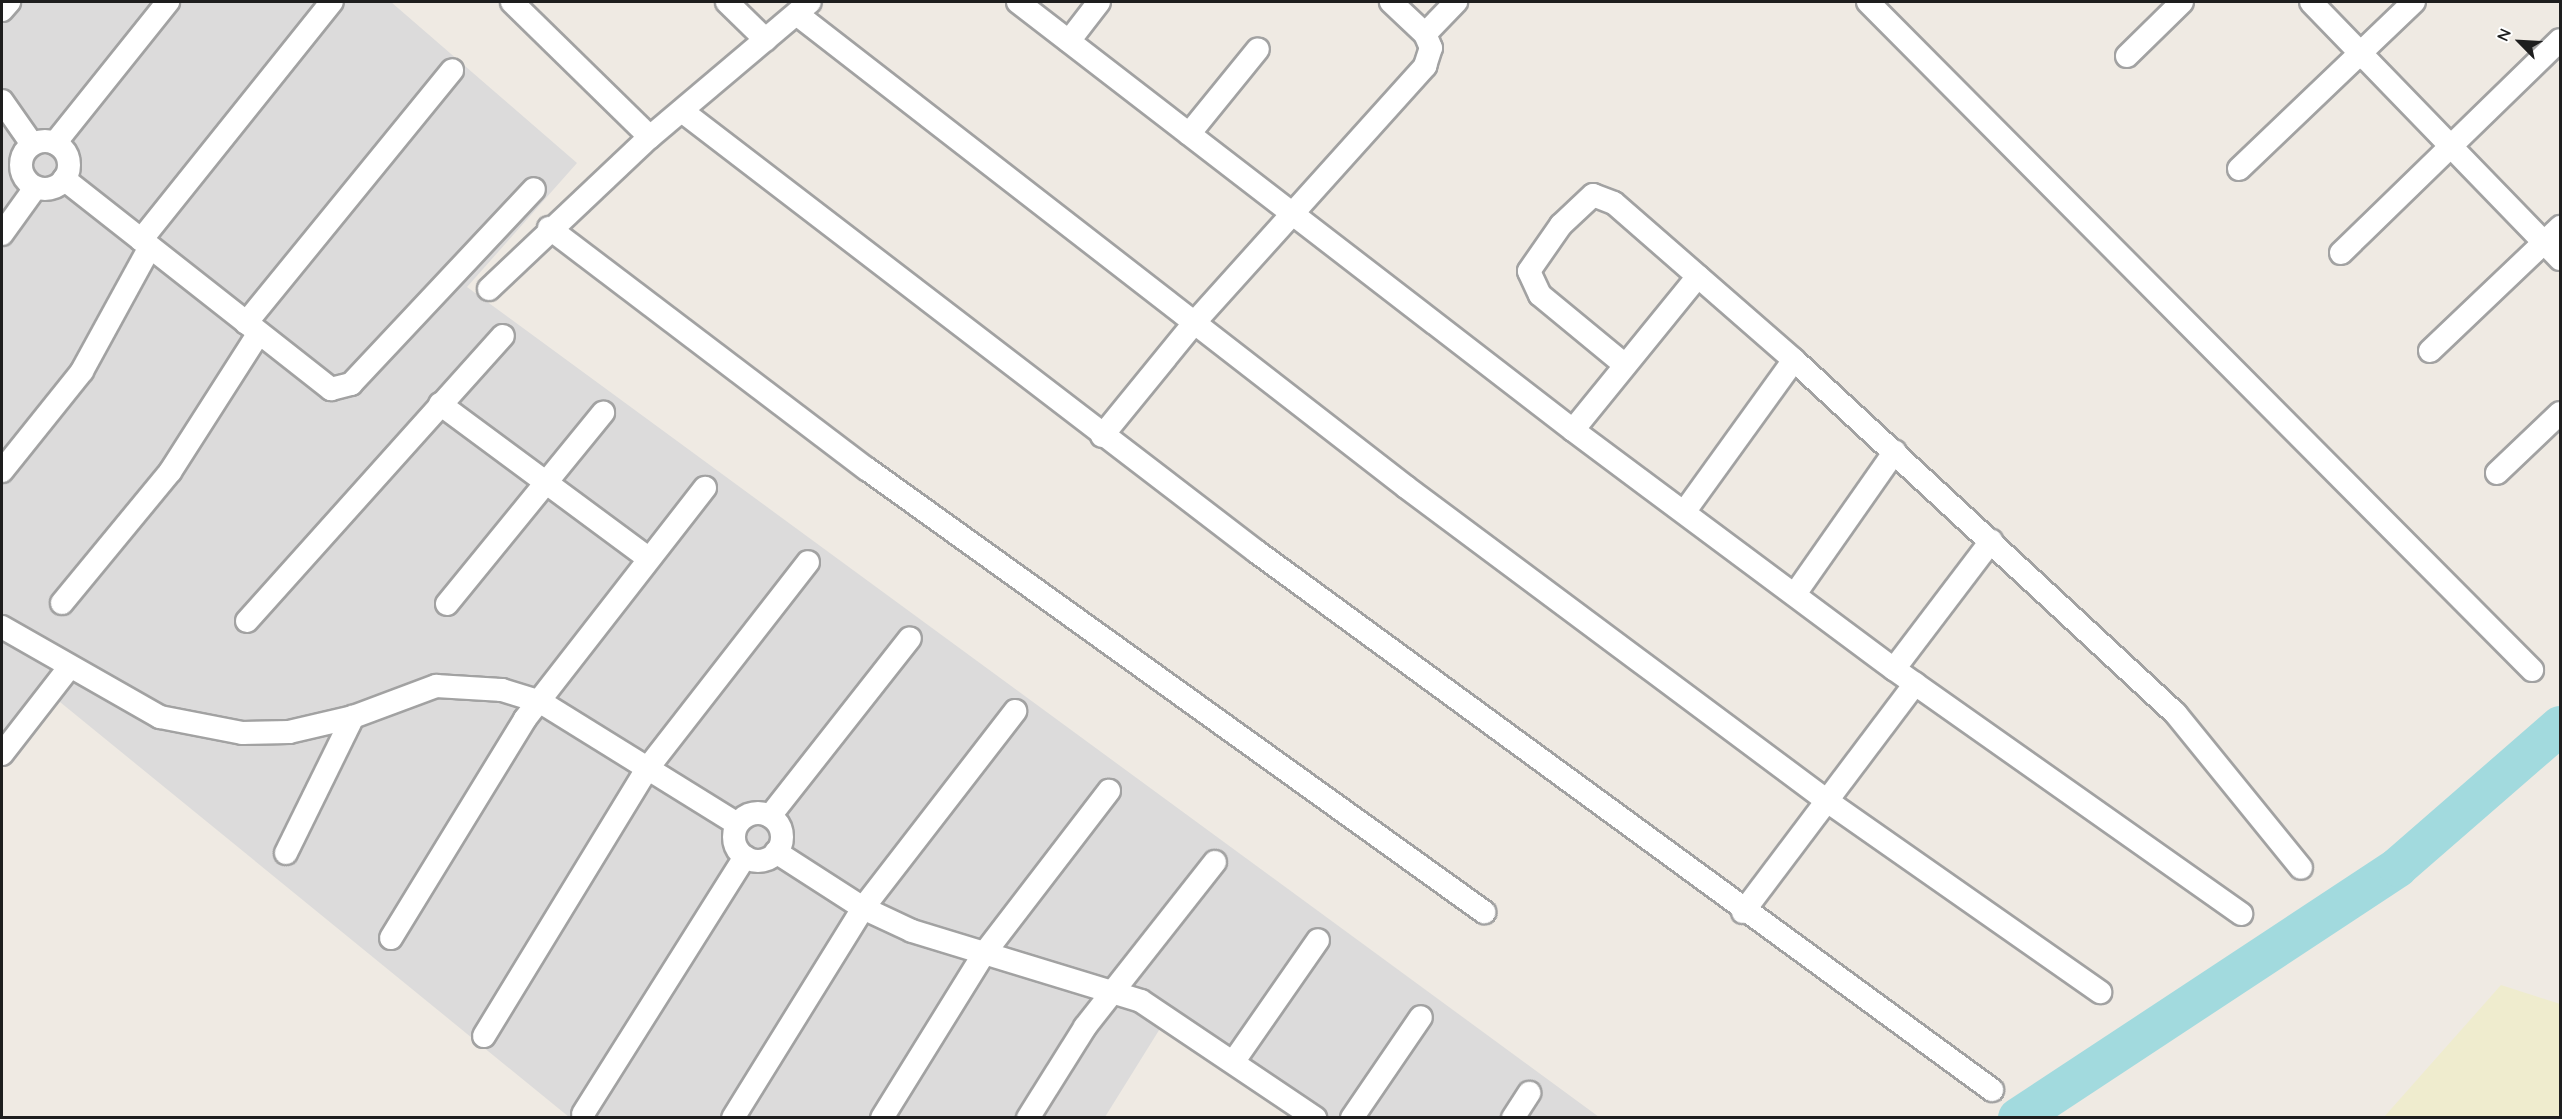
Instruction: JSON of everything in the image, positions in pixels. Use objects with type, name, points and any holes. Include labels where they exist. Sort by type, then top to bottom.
[{"type":"street","points":[[2,10],[9,2]]},
{"type":"street","points":[[33,144],[55,143],[168,2]]},
{"type":"street","points":[[2,471],[81,370],[145,244],[332,2]]},
{"type":"street","points":[[512,2],[650,137]]},
{"type":"street","points":[[727,2],[766,40]]},
{"type":"street","points":[[1018,2],[1573,430],[1685,511],[1894,669],[2241,914]]},
{"type":"street","points":[[1069,41],[1099,2]]},
{"type":"street","points":[[1102,436],[1194,323],[1291,211],[1425,66],[1431,48],[1425,34],[1391,2]]},
{"type":"street","points":[[1425,34],[1456,2]]},
{"type":"street","points":[[1868,2],[2532,670]]},
{"type":"street","points":[[2127,56],[2182,2]]},
{"type":"street","points":[[2311,2],[2450,147],[2552,235],[2560,259]]},
{"type":"street","points":[[2239,169],[2414,2]]},
{"type":"street","points":[[489,289],[549,228],[650,137],[804,8],[1194,323],[1830,803],[2100,992]]},
{"type":"street","points":[[2341,252],[2560,40]]},
{"type":"street","points":[[1190,134],[1258,49]]},
{"type":"street","points":[[62,603],[177,463],[253,328],[452,70]]},
{"type":"street","points":[[2,101],[33,144]]},
{"type":"street","points":[[682,111],[1102,436],[1743,912],[1992,1090]]},
{"type":"street","points":[[34,188],[53,188],[64,179],[68,157],[55,143]]},
{"type":"street","points":[[33,144],[20,164],[34,188]]},
{"type":"street","points":[[64,179],[253,328],[315,381],[331,389],[351,384],[534,189]]},
{"type":"street","points":[[2,234],[34,188]]},
{"type":"street","points":[[1625,364],[1533,284],[1534,258],[1560,225],[1587,197],[1605,198],[1698,276],[1895,451],[1991,541],[2175,714],[2301,868]]},
{"type":"street","points":[[549,228],[867,469],[1484,912]]},
{"type":"street","points":[[2430,351],[2552,235]]},
{"type":"street","points":[[1573,430],[1698,276]]},
{"type":"street","points":[[247,621],[503,336]]},
{"type":"street","points":[[1685,511],[1794,360]]},
{"type":"street","points":[[440,404],[648,558]]},
{"type":"street","points":[[447,604],[544,482],[603,413]]},
{"type":"street","points":[[2497,473],[2560,413]]},
{"type":"street","points":[[1795,594],[1895,451]]},
{"type":"street","points":[[392,938],[538,701],[705,488]]},
{"type":"street","points":[[1894,669],[1991,541]]},
{"type":"street","points":[[484,1036],[647,769],[808,562]]},
{"type":"street","points":[[2,627],[68,669],[160,717],[199,727],[289,732],[353,717],[436,686],[467,684],[538,701],[737,824]]},
{"type":"street","points":[[770,816],[910,638]]},
{"type":"street","points":[[2,754],[68,669]]},
{"type":"street","points":[[1743,912],[1830,803],[1915,684]]},
{"type":"street","points":[[734,1118],[862,908],[1015,711]]},
{"type":"street","points":[[286,854],[353,717]]},
{"type":"street","points":[[882,1118],[983,955],[1109,791]]},
{"type":"street","points":[[752,813],[770,816],[781,832],[776,852],[762,861],[745,857],[734,842],[737,824],[752,813]]},
{"type":"street","points":[[776,852],[862,908],[983,955],[1115,989],[1234,1061],[1315,1118]]},
{"type":"street","points":[[583,1114],[745,857]]},
{"type":"street","points":[[1028,1118],[1115,989],[1215,862]]},
{"type":"street","points":[[1234,1061],[1318,940]]},
{"type":"street","points":[[1352,1118],[1421,1017]]},
{"type":"street","points":[[1512,1118],[1529,1093]]},
{"type":"shaded area","points":[[2,2],[391,2],[577,163],[467,287],[1599,1117],[1294,1117],[1161,1027],[1105,1117],[569,1117],[44,689],[2,737]]},
{"type":"shaded area","points":[[2501,985],[2560,1004],[2560,1117],[2384,1117]]},
{"type":"waterway","points":[[2018,1118],[2398,867],[2560,726]]}]
